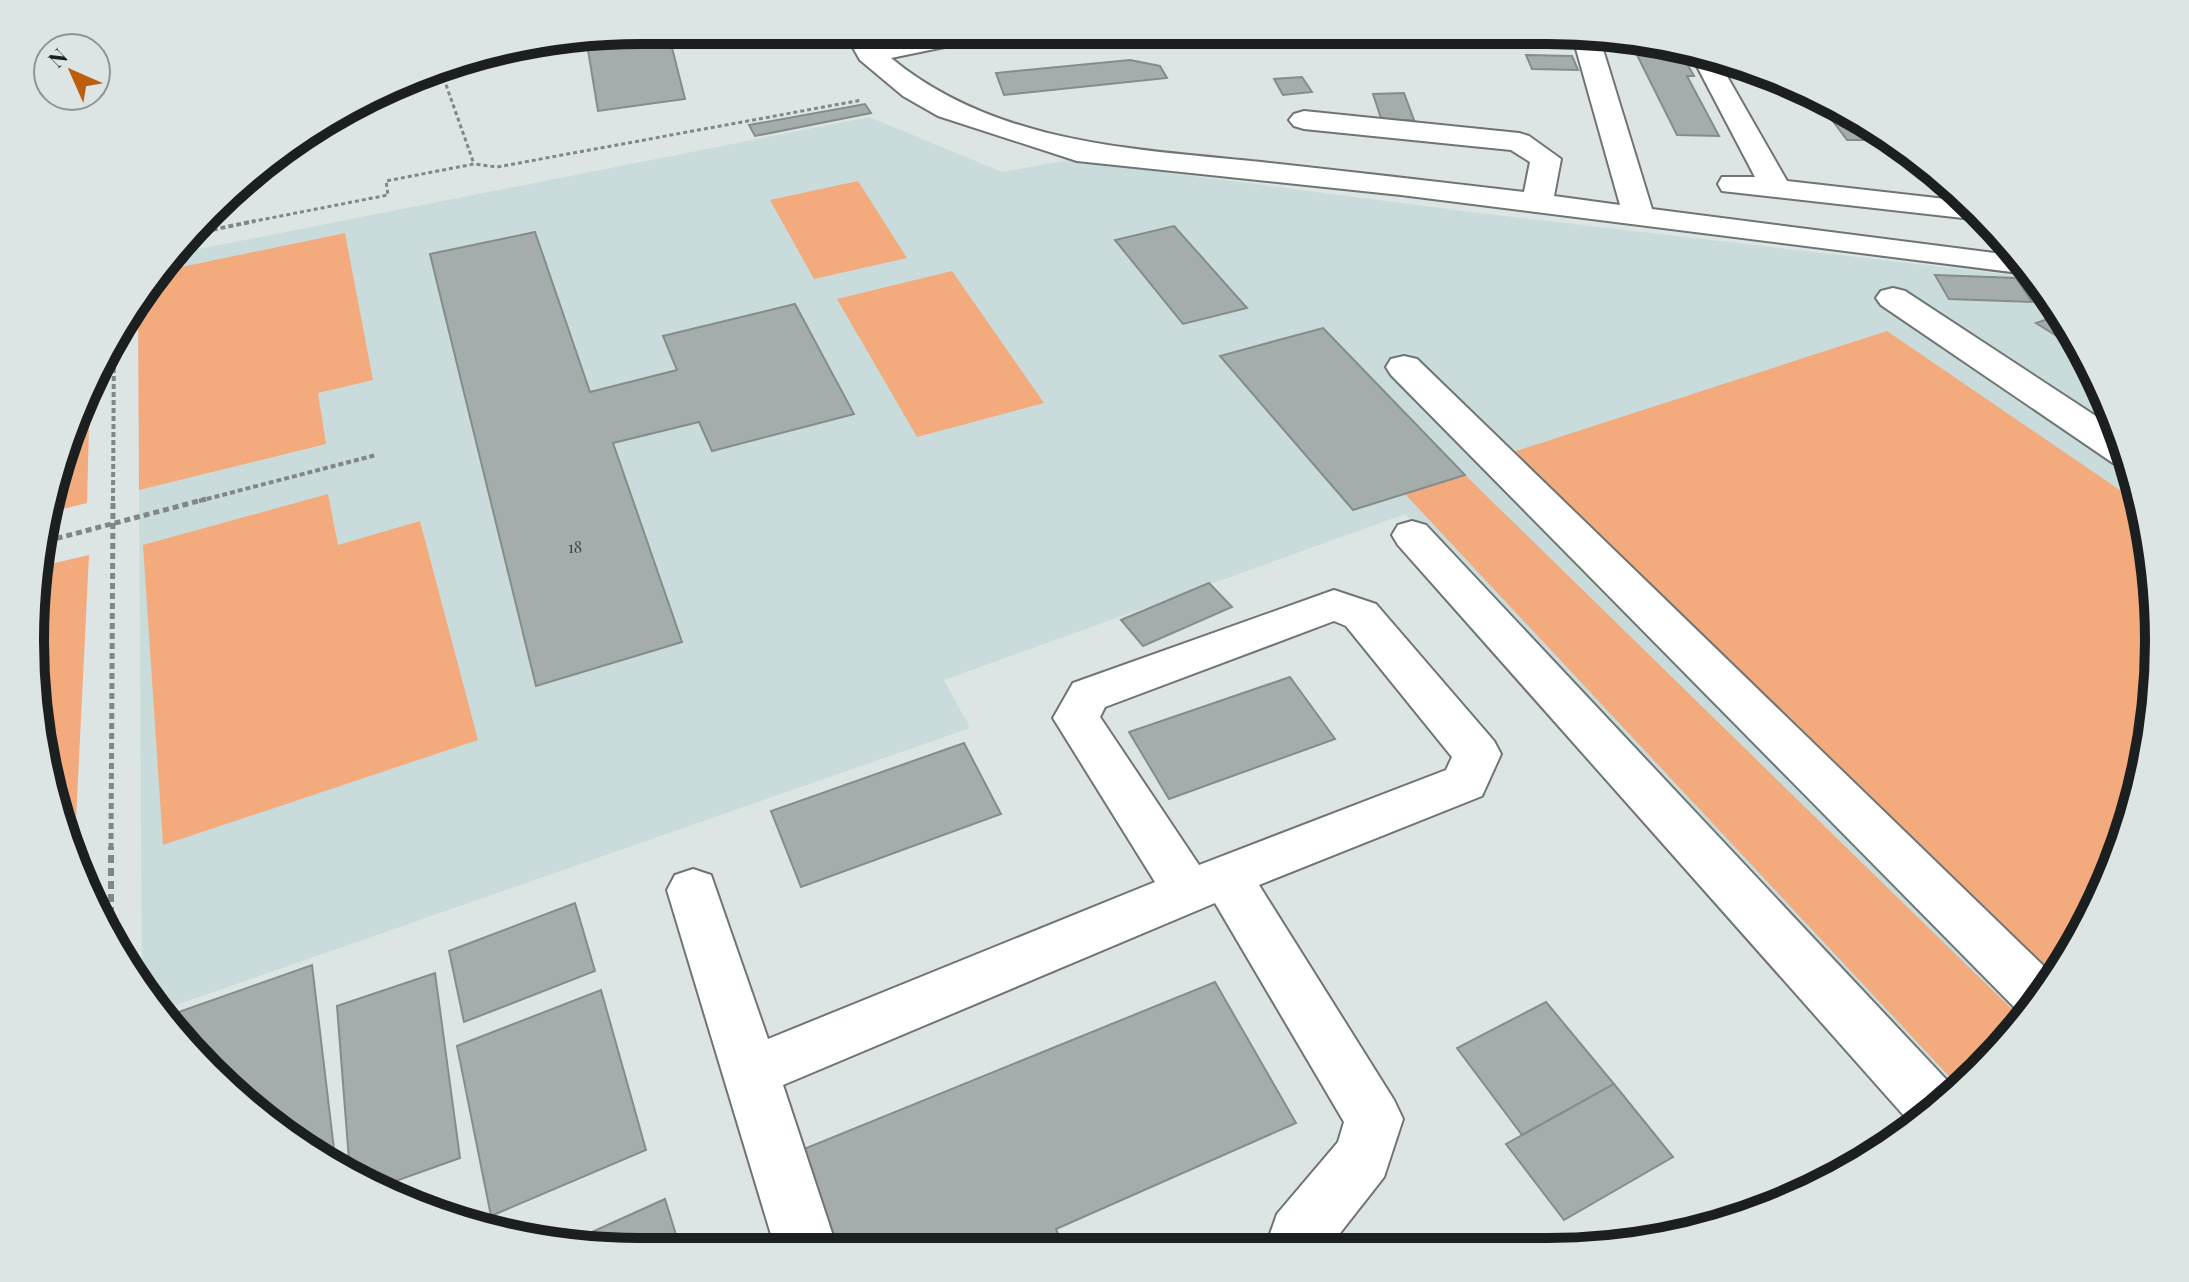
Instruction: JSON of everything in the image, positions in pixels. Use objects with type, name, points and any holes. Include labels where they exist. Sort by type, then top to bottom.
[{"type":"street","points":[[865,44],[913,90],[948,110],[1077,152],[1537,204],[2011,265]]},
{"type":"street","points":[[1588,45],[1639,217]]},
{"type":"street","points":[[1707,65],[1776,188]]},
{"type":"street","points":[[1304,120],[1519,142],[1546,159],[1537,204]]},
{"type":"street","points":[[1733,184],[1961,210]]},
{"type":"street","points":[[1893,298],[2111,443]]},
{"type":"street","points":[[1404,367],[2032,991]]},
{"type":"street","points":[[1412,535],[1929,1101]]},
{"type":"street","points":[[751,1072],[1207,884],[1465,783],[1477,754],[1361,615],[1334,605],[1089,695],[1076,718],[1207,884],[1374,1119],[1363,1157],[1298,1238]]},
{"type":"street","points":[[693,890],[803,1238]]},
{"type":"path","points":[[444,78],[474,164]]},
{"type":"path","points":[[208,231],[388,195],[386,181],[474,164],[497,167],[913,90]]},
{"type":"path","points":[[111,915],[114,362]]},
{"type":"path","points":[[53,539],[376,455]]},
{"type":"shaded area","points":[[869,117],[1002,172],[1069,160],[1462,211],[2021,276],[2065,343],[2100,413],[2125,486],[2134,525],[2144,602],[2144,680],[2134,757],[2125,796],[2100,869],[2065,940],[1997,1035],[1943,1089],[1405,514],[944,680],[970,728],[170,1007],[142,968],[138,320],[189,251]]},
{"type":"shaded area","points":[[858,181],[907,258],[814,279],[770,200]]},
{"type":"shaded area","points":[[345,233],[373,380],[318,393],[326,444],[139,490],[138,320],[175,268]]},
{"type":"shaded area","points":[[952,271],[1044,403],[917,437],[837,299]]},
{"type":"shaded area","points":[[1887,331],[2127,495],[2144,602],[2144,680],[2134,757],[2125,796],[2100,869],[2065,940],[2045,971],[1507,454]]},
{"type":"shaded area","points":[[89,412],[87,503],[58,510]]},
{"type":"shaded area","points":[[1465,475],[2015,1012],[1997,1035],[1952,1080],[1405,494]]},
{"type":"shaded area","points":[[328,494],[338,545],[420,521],[478,740],[163,845],[143,545]]},
{"type":"shaded area","points":[[89,555],[75,831],[55,757],[45,680],[45,602],[49,564]]},
{"type":"building","points":[[671,44],[685,99],[598,111],[588,50]]},
{"type":"building","points":[[1635,50],[1685,60],[1694,76],[1687,76],[1719,136],[1677,135]]},
{"type":"building","points":[[1526,55],[1572,56],[1578,70],[1532,69]]},
{"type":"building","points":[[1130,60],[1160,66],[1167,78],[1004,95],[996,73]]},
{"type":"building","points":[[1302,77],[1312,92],[1283,95],[1274,79]]},
{"type":"building","points":[[1404,93],[1414,120],[1382,121],[1373,94]]},
{"type":"building","points":[[865,104],[871,113],[755,136],[749,125]]},
{"type":"building","points":[[1827,114],[1872,140],[1847,140]]},
{"type":"building","points":[[1174,226],[1247,308],[1183,324],[1115,240]]},
{"type":"building","points":[[535,232],[590,392],[677,370],[663,336],[795,304],[854,414],[712,451],[699,422],[613,443],[682,642],[536,686],[430,254]]},
{"type":"building","points":[[1935,275],[2016,278],[2032,302],[1949,299]]},
{"type":"building","points":[[2050,318],[2063,340],[2036,323]]},
{"type":"building","points":[[1323,328],[1465,475],[1353,510],[1220,356]]},
{"type":"building","points":[[1209,583],[1232,607],[1143,646],[1121,620]]},
{"type":"building","points":[[1290,677],[1335,739],[1169,799],[1129,732]]},
{"type":"building","points":[[964,743],[1001,814],[801,887],[771,811]]},
{"type":"building","points":[[575,903],[595,971],[464,1022],[449,951]]},
{"type":"building","points":[[312,965],[334,1153],[247,1090],[175,1014]]},
{"type":"building","points":[[435,973],[460,1158],[391,1183],[349,1162],[337,1006]]},
{"type":"building","points":[[1215,982],[1296,1123],[1056,1229],[1060,1238],[821,1238],[794,1153]]},
{"type":"building","points":[[601,990],[646,1150],[491,1216],[457,1046]]},
{"type":"building","points":[[1546,1002],[1614,1084],[1522,1135],[1457,1048]]},
{"type":"building","points":[[1614,1084],[1673,1157],[1564,1220],[1506,1144]]},
{"type":"building","points":[[665,1199],[677,1238],[602,1237],[585,1235]]}]
